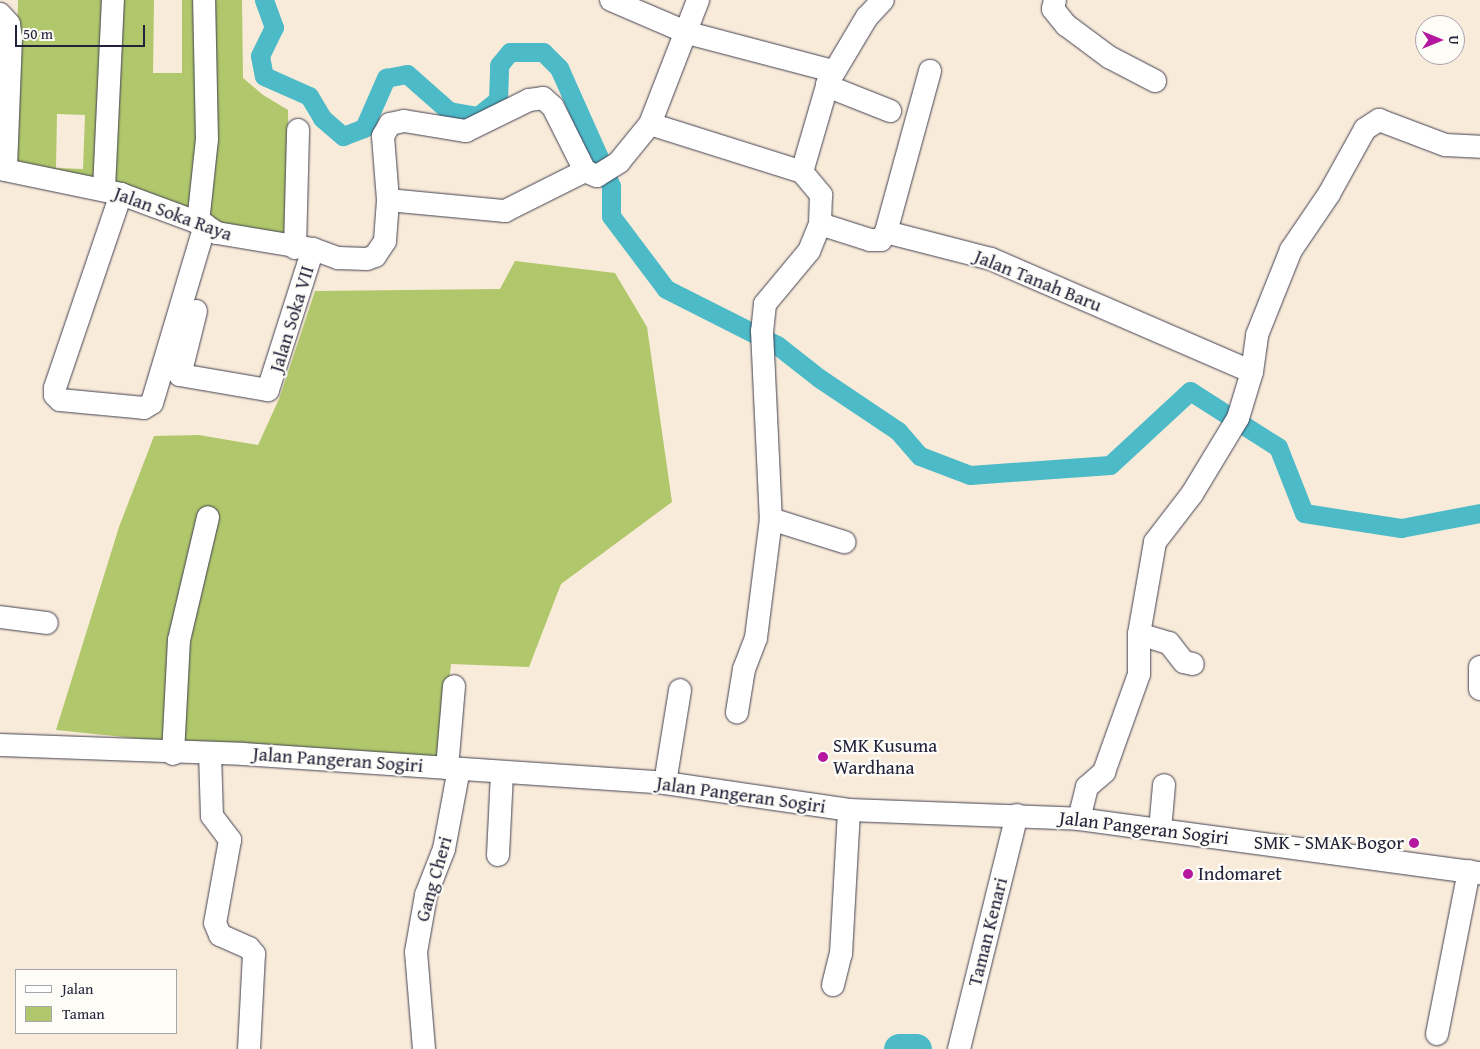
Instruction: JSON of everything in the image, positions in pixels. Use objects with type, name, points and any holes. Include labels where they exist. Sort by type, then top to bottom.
[{"type":"street","points":[[113,0],[113,191],[55,388],[55,395],[60,400],[144,408],[152,403],[207,227],[204,0]]},
{"type":"street","points":[[611,0],[688,33],[830,78],[890,111]]},
{"type":"street","points":[[591,173],[553,107],[543,98],[537,98],[466,131],[404,121],[390,124],[383,136],[388,200],[505,211],[619,162],[650,124],[688,33],[698,0]]},
{"type":"street","points":[[802,172],[830,78],[867,17],[883,0]]},
{"type":"street","points":[[1055,0],[1055,14],[1066,25],[1109,57],[1155,81]]},
{"type":"street","points":[[0,14],[9,24],[11,38],[3,170]]},
{"type":"street","points":[[820,224],[870,240],[881,240],[886,232],[930,70]]},
{"type":"street","points":[[1079,819],[1087,787],[1104,772],[1139,674],[1139,634],[1155,542],[1192,494],[1238,418],[1252,372],[1258,335],[1291,250],[1329,194],[1365,128],[1378,120],[1444,145],[1480,147]]},
{"type":"street","points":[[650,124],[802,172],[821,195],[820,224],[809,251],[795,270],[768,298],[763,340],[771,519],[756,638],[744,669],[737,712]]},
{"type":"street","points":[[298,130],[304,248]]},
{"type":"street","name":"Jalan Soka Raya","points":[[3,170],[113,191],[207,227],[304,248],[338,258],[375,256],[385,241],[388,200]]},
{"type":"street","name":"Jalan Soka VII","points":[[207,227],[179,372],[185,378],[262,391],[272,387],[304,248]]},
{"type":"street","name":"Jalan Tanah Baru","points":[[886,232],[991,259],[1252,372]]},
{"type":"street","points":[[173,754],[179,640],[208,517]]},
{"type":"street","points":[[771,519],[844,542]]},
{"type":"street","points":[[0,617],[48,623]]},
{"type":"street","points":[[1139,634],[1169,643],[1184,662],[1193,664]]},
{"type":"street","points":[[1480,667],[1480,688]]},
{"type":"street","name":"Gang Cheri","points":[[424,1049],[416,982],[417,944],[432,872],[444,849],[453,768],[454,686]]},
{"type":"street","points":[[665,783],[680,690]]},
{"type":"street","name":"Jalan Pangeran Sogiri","points":[[0,745],[173,754],[210,753],[665,783],[848,810],[1017,815],[1079,819],[1474,872]]},
{"type":"street","points":[[210,753],[212,816],[230,840],[215,923],[220,935],[249,948],[254,954],[249,1049]]},
{"type":"street","points":[[498,855],[502,773]]},
{"type":"street","points":[[1160,830],[1164,785]]},
{"type":"street","points":[[833,985],[841,954],[848,810]]},
{"type":"street","name":"Taman Kenari","points":[[960,1046],[1017,815]]},
{"type":"street","points":[[1437,1034],[1474,872]]},
{"type":"green space","points":[[18,0],[154,0],[153,73],[182,73],[182,0],[242,0],[243,78],[263,95],[288,110],[289,231],[283,242],[18,163],[14,156]],"holes":[[[57,114],[85,115],[83,169],[56,168]]]},
{"type":"green space","points":[[515,261],[615,273],[647,327],[672,502],[561,584],[529,667],[451,664],[440,770],[56,730],[119,527],[154,436],[199,435],[258,445],[279,399],[315,291],[500,289]]},
{"type":"waterway","points":[[264,0],[274,27],[260,56],[264,76],[309,96],[322,118],[343,136],[364,128],[386,78],[407,74],[449,111],[478,116],[498,100],[499,65],[510,52],[543,52],[559,68],[602,164],[611,186],[611,216],[666,289],[777,345],[819,378],[898,431],[920,456],[970,475],[1110,465],[1190,391],[1278,447],[1304,513],[1401,528],[1480,513]]},
{"type":"waterway","points":[[899,1049],[916,1049]]},
{"type":"place","name":"SMK Kusuma Wardhana","points":[[823,757]]},
{"type":"place","name":"SMK - SMAK Bogor","points":[[1414,843]]},
{"type":"place","name":"Indomaret","points":[[1188,874]]}]
